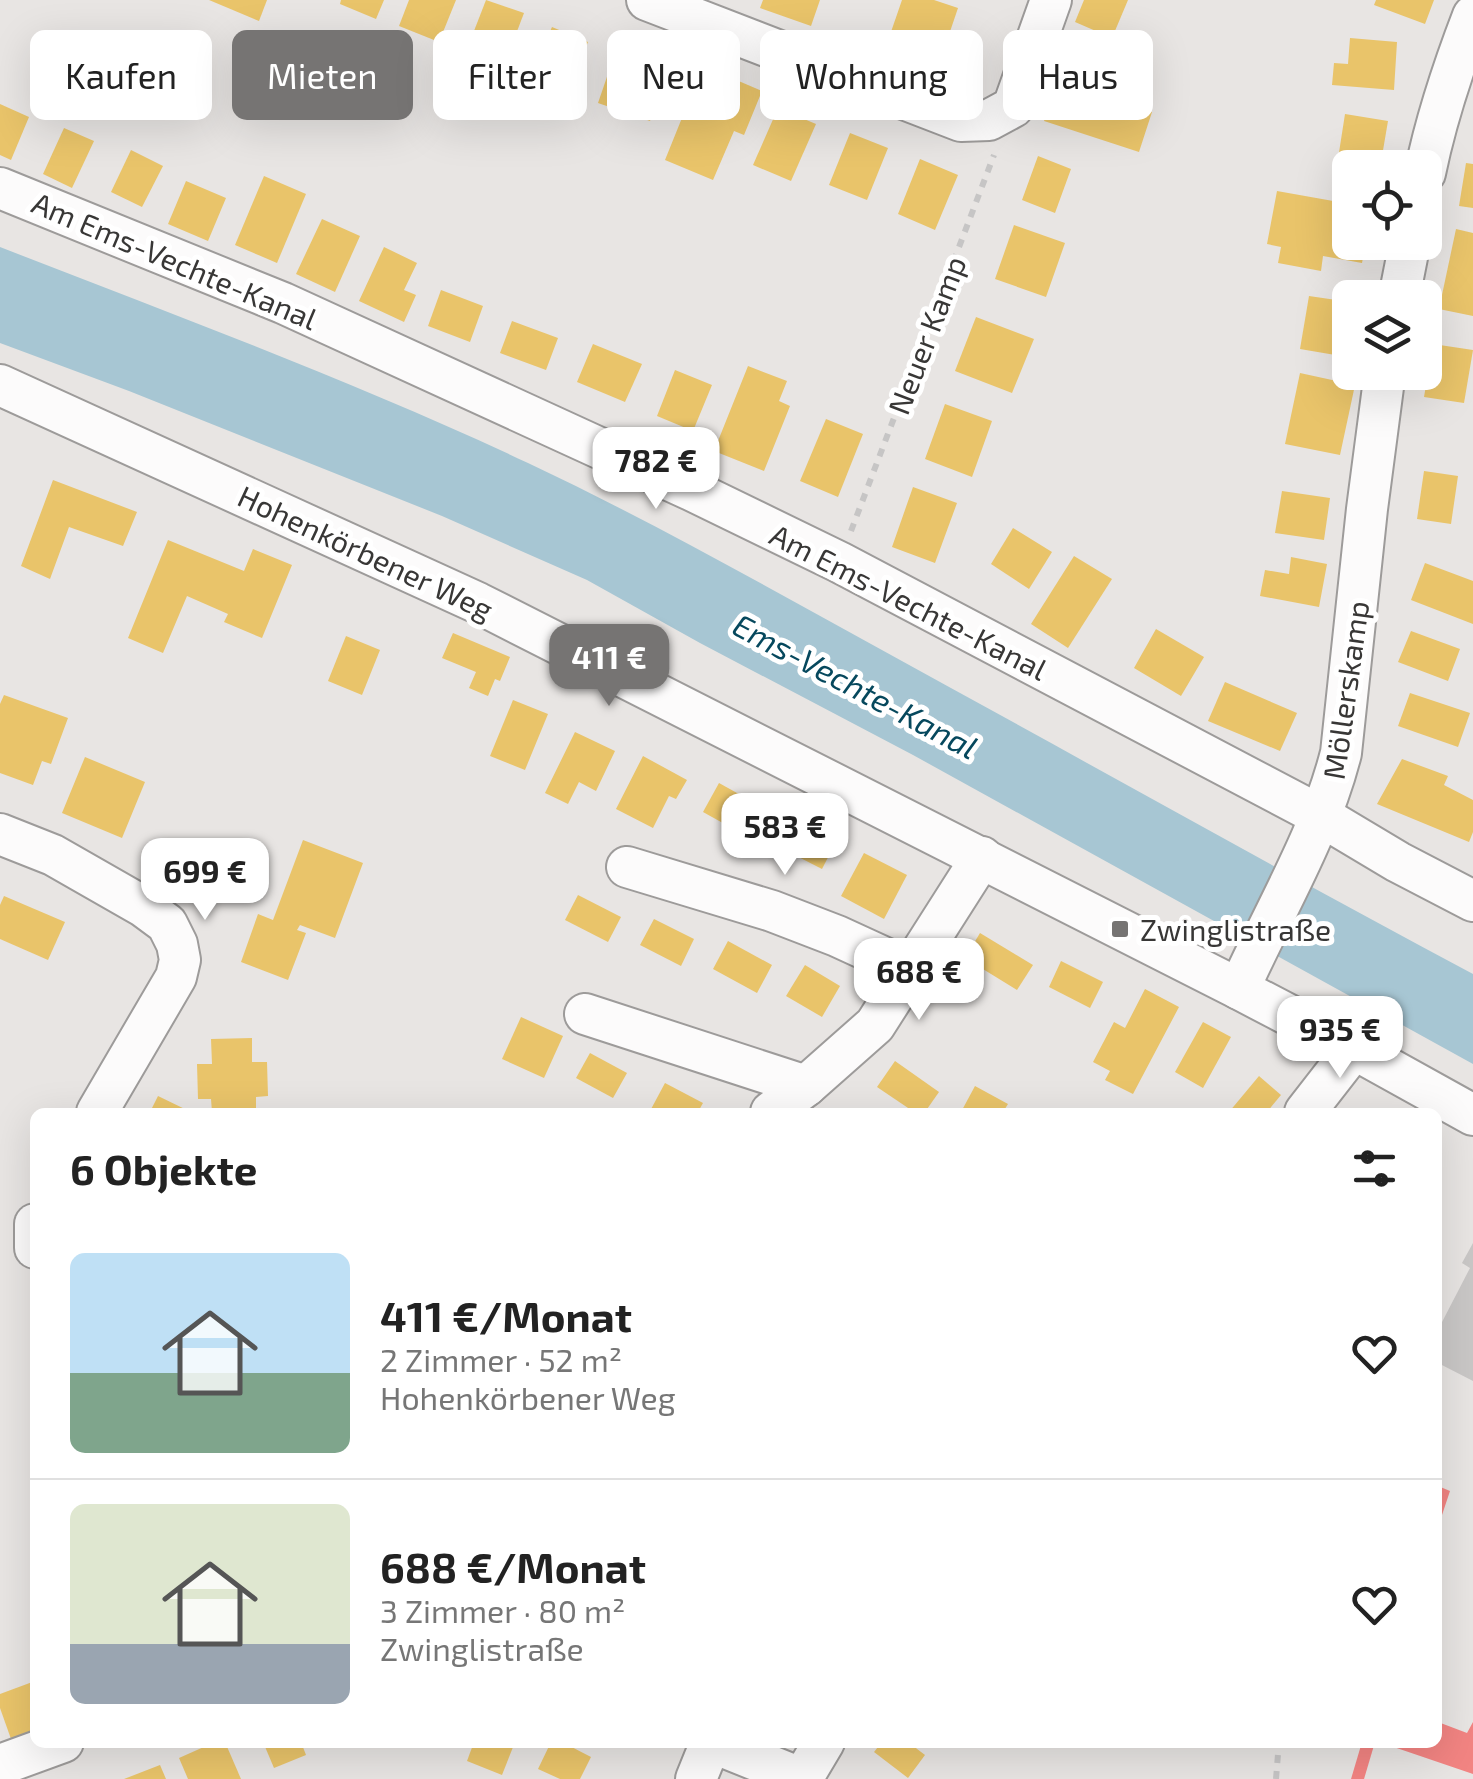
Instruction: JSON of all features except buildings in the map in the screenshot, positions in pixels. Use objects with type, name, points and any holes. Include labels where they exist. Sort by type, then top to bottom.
[{"type":"street","points":[[647,0],[708,10],[961,121],[989,120],[1003,112]]},
{"type":"street","points":[[1040,30],[1051,0]]},
{"type":"street","points":[[1430,150],[1451,72],[1473,16]]},
{"type":"street","name":"Am Ems-Vechte-Kanal","points":[[0,188],[283,303],[839,562],[1321,816],[1473,901]]},
{"type":"street","name":"Hohenkörbener Weg","points":[[0,385],[478,603],[982,857],[1246,974],[1354,1048],[1473,1115]]},
{"type":"street","name":"Möllerskamp","points":[[1246,974],[1321,816],[1342,753],[1384,390]]},
{"type":"street","points":[[0,834],[53,855],[144,906],[167,924],[177,944],[180,960],[176,977],[99,1108]]},
{"type":"street","points":[[776,1108],[875,1026],[982,857]]},
{"type":"street","points":[[627,867],[772,910],[912,970]]},
{"type":"street","points":[[586,1014],[806,1086]]},
{"type":"street","points":[[1308,1108],[1354,1048]]},
{"type":"street","points":[[0,1766],[47,1748]]},
{"type":"street","points":[[696,1779],[709,1748]]},
{"type":"street","points":[[726,1748],[803,1779],[821,1748]]},
{"type":"path","name":"Neuer Kamp","points":[[839,562],[1008,120]]},
{"type":"path","points":[[1276,1779],[1278,1748]]},
{"type":"water","name":"Ems-Vechte-Kanal","points":[[0,247],[332,377],[572,484],[744,574],[1473,974],[1473,1064],[587,580],[442,516],[0,343]]},
{"type":"place","name":"Zwinglistraße","points":[[1120,929]]}]
